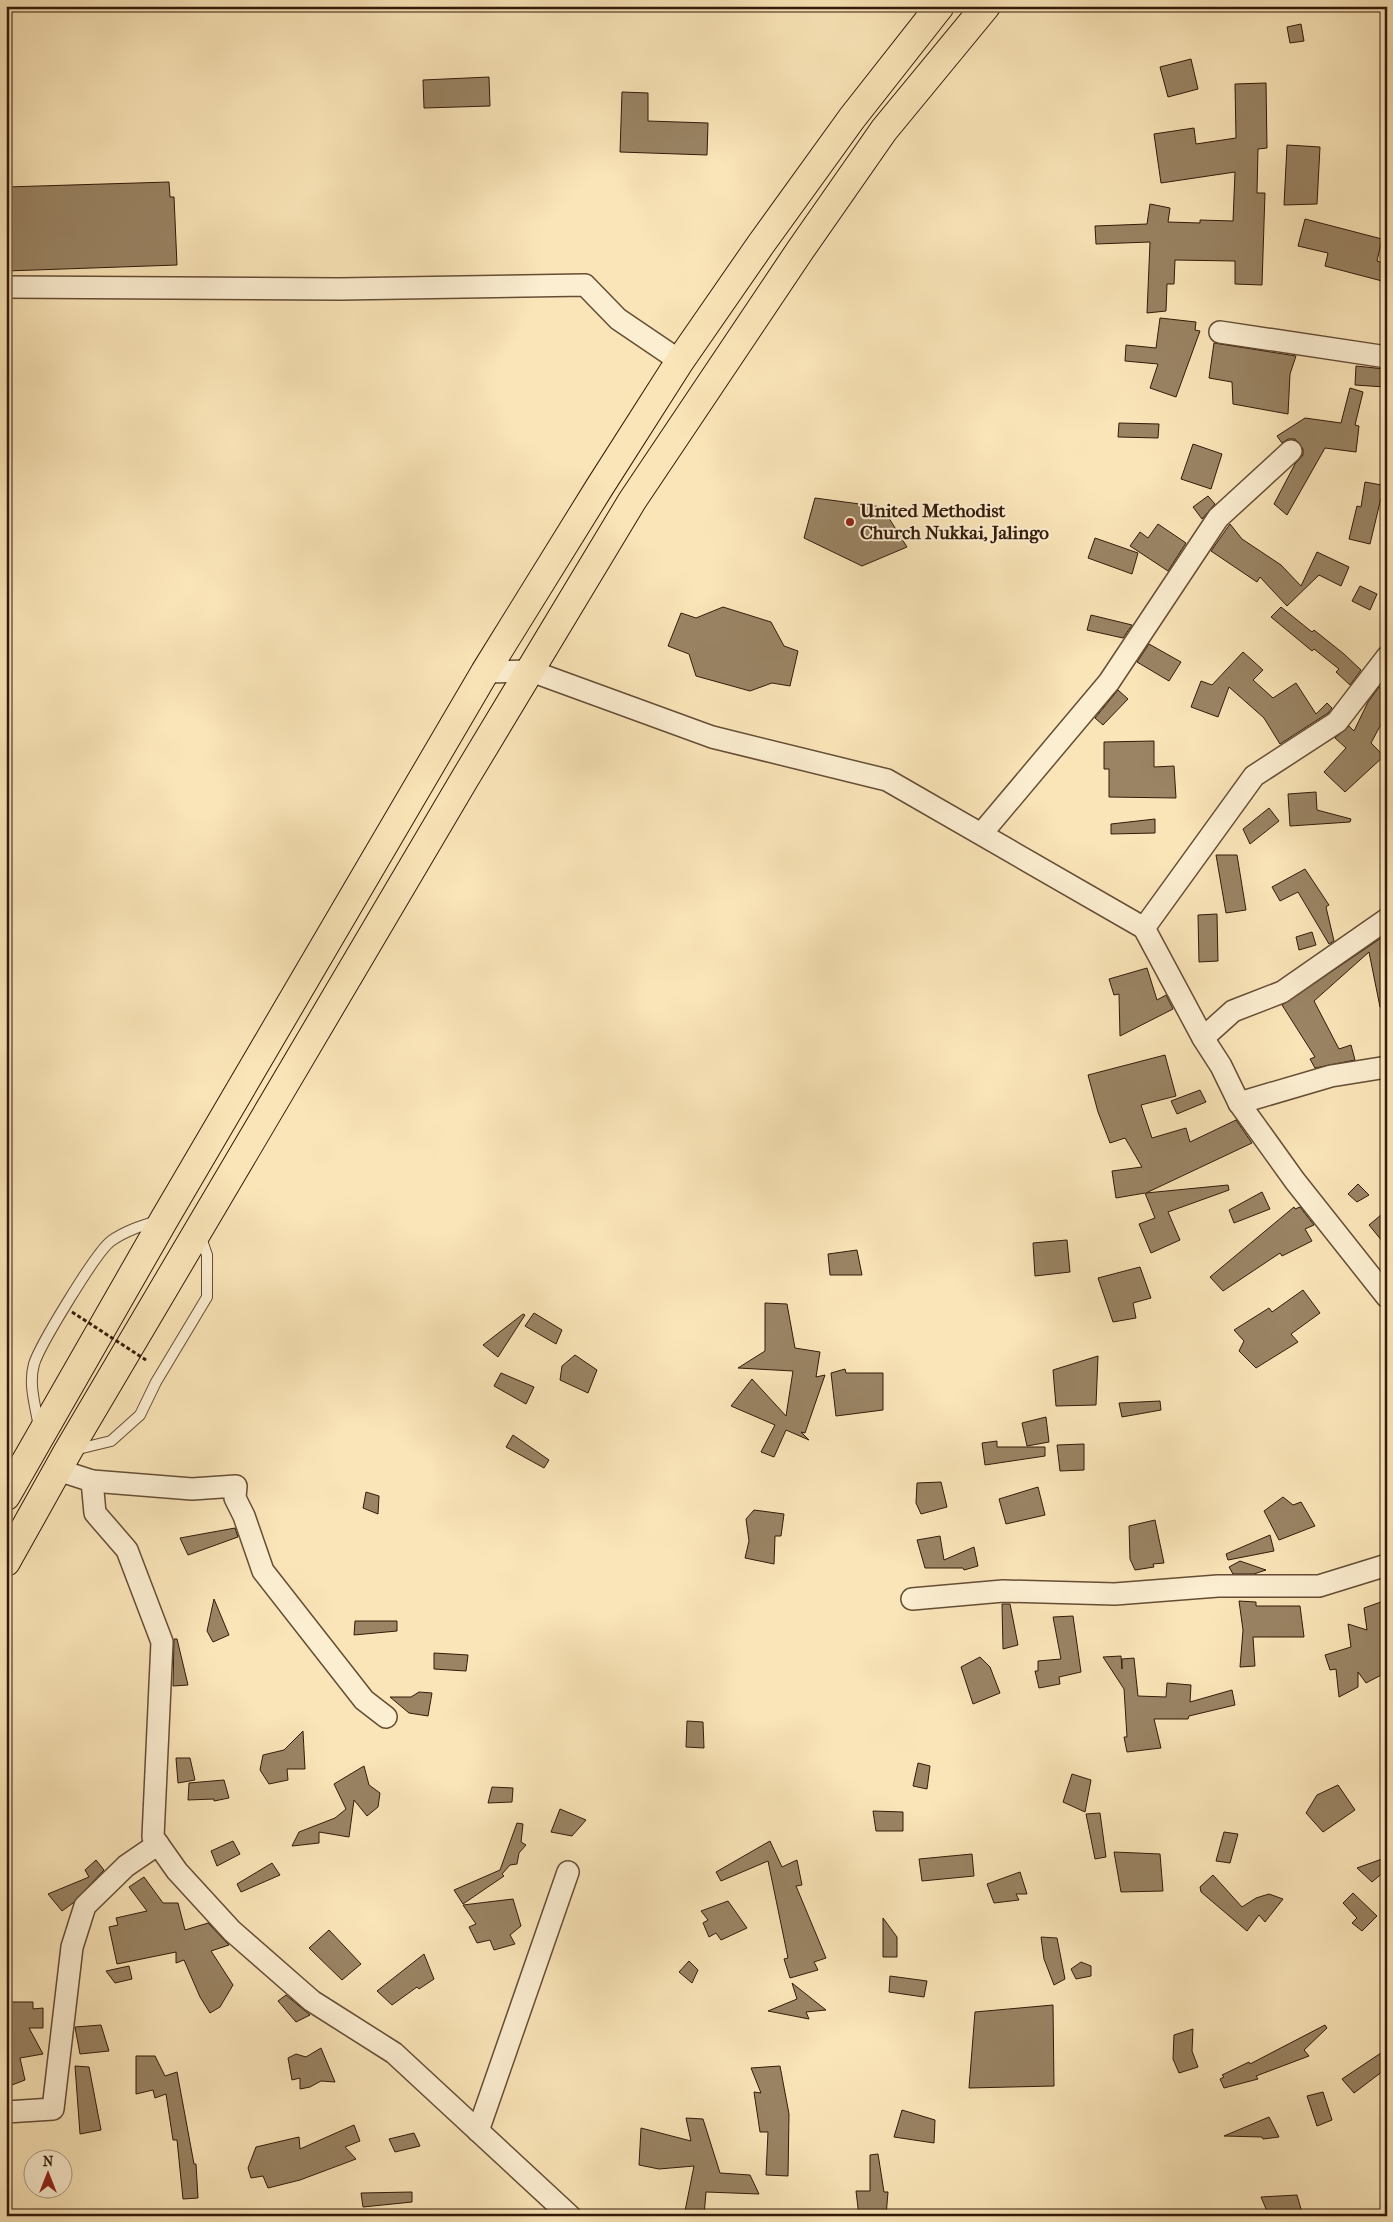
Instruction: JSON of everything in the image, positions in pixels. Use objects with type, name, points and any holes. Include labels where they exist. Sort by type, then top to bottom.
[{"type":"highway","points":[[6,1496],[165,1218],[485,672],[680,361],[852,118],[940,6]]},
{"type":"highway","points":[[6,1562],[63,1460],[632,502],[795,257],[884,130],[986,6]]},
{"type":"street","points":[[6,287],[340,289],[585,285],[618,319],[680,361]]},
{"type":"street","points":[[1220,332],[1387,357]]},
{"type":"street","points":[[982,833],[1109,682],[1218,518],[1291,451]]},
{"type":"street","points":[[1144,928],[1254,776],[1336,722],[1387,657]]},
{"type":"street","points":[[485,672],[531,671],[712,737],[887,780],[1144,928],[1203,1038],[1222,1066],[1239,1103],[1295,1181],[1387,1297]]},
{"type":"street","points":[[1203,1038],[1233,1011],[1282,992],[1387,919]]},
{"type":"street","points":[[1239,1103],[1331,1076],[1387,1067]]},
{"type":"street","points":[[63,1460],[92,1481],[192,1489],[236,1486],[235,1498],[244,1516],[263,1571],[364,1700],[386,1717]]},
{"type":"street","points":[[92,1481],[95,1513],[127,1550],[162,1642],[153,1837],[177,1871],[232,1931],[312,2002],[394,2053],[570,2216]]},
{"type":"street","points":[[912,1599],[1003,1591],[1115,1594],[1218,1586],[1319,1586],[1387,1565]]},
{"type":"street","points":[[6,2112],[53,2109],[72,1947],[84,1906],[126,1866],[158,1844]]},
{"type":"street","points":[[478,2131],[568,1872]]},
{"type":"lane","points":[[41,1437],[32,1386],[34,1363],[74,1291],[110,1242],[132,1230],[165,1218]]},
{"type":"lane","points":[[63,1460],[111,1442],[140,1415],[156,1382],[207,1297],[207,1255],[199,1230]]},
{"type":"path","points":[[72,1312],[146,1360]]},
{"type":"building","points":[[1301,24],[1304,41],[1290,43],[1287,27]]},
{"type":"building","points":[[1191,59],[1198,89],[1168,97],[1160,67]]},
{"type":"building","points":[[489,77],[490,106],[424,108],[423,80]]},
{"type":"building","points":[[1266,83],[1267,148],[1258,149],[1257,193],[1265,193],[1262,285],[1235,284],[1235,261],[1175,260],[1174,284],[1167,284],[1166,311],[1147,313],[1150,242],[1096,244],[1095,226],[1147,224],[1150,204],[1170,208],[1168,222],[1200,223],[1200,220],[1233,221],[1235,172],[1161,183],[1154,134],[1194,128],[1196,144],[1236,138],[1235,84]]},
{"type":"building","points":[[622,92],[648,93],[648,121],[708,123],[707,155],[620,152]]},
{"type":"building","points":[[1287,145],[1320,147],[1317,204],[1284,205]]},
{"type":"building","points":[[169,182],[170,197],[174,197],[177,265],[6,271],[6,187]]},
{"type":"building","points":[[1305,219],[1382,239],[1377,261],[1386,264],[1382,281],[1325,266],[1328,253],[1298,246]]},
{"type":"building","points":[[1160,318],[1196,322],[1195,330],[1200,331],[1176,397],[1150,388],[1158,364],[1125,361],[1126,345],[1156,348]]},
{"type":"building","points":[[1214,343],[1296,356],[1290,374],[1288,414],[1233,404],[1232,382],[1209,378]]},
{"type":"building","points":[[1356,366],[1385,369],[1385,387],[1355,385]]},
{"type":"building","points":[[1350,388],[1363,392],[1355,425],[1359,426],[1356,452],[1325,448],[1287,515],[1274,504],[1295,464],[1303,455],[1303,449],[1295,439],[1288,439],[1282,443],[1277,436],[1305,418],[1341,423]]},
{"type":"building","points":[[1119,423],[1159,424],[1158,438],[1118,437]]},
{"type":"building","points":[[1193,444],[1222,454],[1211,489],[1181,479]]},
{"type":"building","points":[[1365,482],[1387,486],[1387,499],[1381,498],[1370,544],[1349,539],[1357,506],[1361,507]]},
{"type":"building","points":[[1208,496],[1215,504],[1202,519],[1193,507]]},
{"type":"building","name":"United Methodist Church Nukkai, Jalingo","points":[[815,498],[882,507],[907,547],[862,566],[804,538]]},
{"type":"building","points":[[1158,524],[1186,543],[1168,571],[1130,546],[1140,532],[1148,538]]},
{"type":"building","points":[[1230,524],[1242,539],[1281,565],[1301,586],[1317,552],[1349,567],[1341,586],[1319,575],[1287,606],[1260,577],[1257,582],[1211,551]]},
{"type":"building","points":[[1095,538],[1138,553],[1132,574],[1088,558]]},
{"type":"building","points":[[1360,586],[1377,594],[1370,610],[1352,601]]},
{"type":"building","points":[[723,607],[771,622],[784,646],[798,651],[790,686],[772,683],[750,691],[696,676],[689,654],[668,646],[681,613],[696,618]]},
{"type":"building","points":[[1281,607],[1312,632],[1314,630],[1361,670],[1350,685],[1336,672],[1339,669],[1314,649],[1312,651],[1271,617]]},
{"type":"building","points":[[1091,615],[1132,625],[1123,638],[1087,630]]},
{"type":"building","points":[[1149,644],[1181,662],[1169,681],[1137,662]]},
{"type":"building","points":[[1243,652],[1263,670],[1253,680],[1273,698],[1296,683],[1316,714],[1327,703],[1332,708],[1328,713],[1280,744],[1264,718],[1229,687],[1218,717],[1191,707],[1201,681],[1212,685]]},
{"type":"building","points":[[1379,687],[1387,694],[1387,713],[1371,743],[1384,756],[1345,792],[1324,772],[1346,748],[1335,738],[1349,726],[1354,731],[1368,702]]},
{"type":"building","points":[[1118,690],[1128,699],[1103,725],[1095,718]]},
{"type":"building","points":[[1154,741],[1154,767],[1174,766],[1176,798],[1109,797],[1109,769],[1104,769],[1104,742]]},
{"type":"building","points":[[1316,792],[1317,810],[1351,819],[1350,822],[1290,826],[1288,794]]},
{"type":"building","points":[[1269,808],[1279,821],[1250,844],[1243,829]]},
{"type":"building","points":[[1155,819],[1155,833],[1111,834],[1111,824]]},
{"type":"building","points":[[1216,855],[1237,855],[1246,910],[1226,913]]},
{"type":"building","points":[[1305,869],[1329,905],[1326,907],[1334,941],[1329,944],[1298,892],[1280,901],[1272,887]]},
{"type":"building","points":[[1217,914],[1218,961],[1199,962],[1198,915]]},
{"type":"building","points":[[1312,932],[1316,945],[1299,950],[1296,937]]},
{"type":"building","points":[[1387,934],[1387,1006],[1380,1007],[1369,952],[1314,1001],[1339,1049],[1351,1045],[1355,1060],[1315,1068],[1310,1059],[1315,1057],[1282,1005]]},
{"type":"building","points":[[1147,968],[1157,1000],[1166,995],[1173,1009],[1120,1036],[1119,994],[1114,995],[1109,979]]},
{"type":"building","points":[[1165,1055],[1176,1096],[1141,1105],[1152,1138],[1186,1128],[1190,1142],[1236,1120],[1252,1143],[1146,1193],[1228,1185],[1229,1190],[1168,1212],[1180,1240],[1151,1253],[1139,1224],[1155,1218],[1145,1193],[1116,1198],[1112,1171],[1142,1167],[1125,1138],[1110,1143],[1098,1112],[1088,1075]]},
{"type":"building","points":[[1200,1090],[1206,1102],[1177,1114],[1171,1101]]},
{"type":"building","points":[[1358,1184],[1369,1195],[1357,1202],[1348,1194]]},
{"type":"building","points":[[1262,1192],[1270,1209],[1234,1223],[1229,1210]]},
{"type":"building","points":[[1294,1207],[1295,1209],[1300,1207],[1314,1225],[1305,1229],[1312,1241],[1282,1256],[1280,1253],[1223,1291],[1210,1277]]},
{"type":"building","points":[[1387,1210],[1387,1247],[1369,1225]]},
{"type":"building","points":[[1067,1240],[1070,1272],[1035,1276],[1033,1243]]},
{"type":"building","points":[[857,1250],[862,1275],[830,1275],[828,1254]]},
{"type":"building","points":[[1140,1267],[1151,1298],[1133,1303],[1136,1318],[1113,1322],[1098,1278]]},
{"type":"building","points":[[1303,1290],[1320,1313],[1291,1334],[1298,1342],[1256,1368],[1239,1351],[1244,1341],[1234,1330],[1269,1308],[1272,1312]]},
{"type":"building","points":[[765,1303],[787,1304],[795,1348],[820,1352],[816,1377],[825,1375],[805,1433],[801,1432],[809,1440],[786,1430],[774,1457],[761,1452],[775,1425],[731,1406],[752,1379],[786,1416],[793,1371],[738,1368],[765,1351]]},
{"type":"building","points":[[534,1313],[562,1330],[556,1344],[525,1326]]},
{"type":"building","points":[[523,1314],[525,1315],[498,1357],[483,1345]]},
{"type":"building","points":[[575,1355],[597,1370],[588,1393],[560,1380],[562,1366]]},
{"type":"building","points":[[1098,1356],[1096,1405],[1056,1406],[1053,1370]]},
{"type":"building","points":[[845,1369],[846,1373],[883,1373],[883,1410],[836,1416],[831,1373]]},
{"type":"building","points":[[501,1373],[534,1387],[526,1404],[494,1386]]},
{"type":"building","points":[[1160,1401],[1161,1410],[1122,1417],[1119,1403]]},
{"type":"building","points":[[1046,1417],[1049,1442],[1027,1446],[1022,1423]]},
{"type":"building","points":[[513,1435],[549,1460],[544,1468],[506,1447]]},
{"type":"building","points":[[997,1441],[997,1447],[1045,1447],[1045,1456],[985,1465],[982,1443]]},
{"type":"building","points":[[1084,1444],[1084,1470],[1060,1471],[1057,1445]]},
{"type":"building","points":[[941,1482],[947,1507],[921,1514],[916,1503],[917,1483]]},
{"type":"building","points":[[1038,1487],[1045,1515],[1006,1524],[999,1499]]},
{"type":"building","points":[[366,1492],[379,1496],[378,1514],[363,1508]]},
{"type":"building","points":[[1283,1497],[1293,1505],[1301,1502],[1315,1526],[1279,1540],[1264,1511]]},
{"type":"building","points":[[754,1510],[784,1514],[781,1536],[775,1536],[774,1564],[745,1558],[749,1541],[746,1519]]},
{"type":"building","points":[[1155,1520],[1164,1563],[1153,1564],[1154,1567],[1135,1570],[1130,1559],[1129,1526]]},
{"type":"building","points":[[235,1528],[238,1537],[188,1555],[180,1538]]},
{"type":"building","points":[[1270,1535],[1274,1551],[1228,1560],[1226,1554]]},
{"type":"building","points":[[940,1536],[944,1560],[974,1547],[978,1566],[964,1570],[963,1568],[925,1568],[917,1540]]},
{"type":"building","points":[[1240,1561],[1266,1570],[1254,1574],[1233,1574],[1229,1567]]},
{"type":"building","points":[[214,1599],[229,1635],[213,1642],[207,1631]]},
{"type":"building","points":[[1239,1601],[1256,1602],[1256,1606],[1300,1606],[1304,1637],[1253,1637],[1255,1666],[1240,1667],[1243,1630]]},
{"type":"building","points":[[1381,1602],[1387,1616],[1387,1672],[1366,1683],[1358,1672],[1358,1687],[1339,1697],[1336,1669],[1330,1670],[1325,1655],[1351,1647],[1348,1624],[1367,1630],[1364,1608]]},
{"type":"building","points":[[1002,1604],[1010,1604],[1018,1645],[1003,1649]]},
{"type":"building","points":[[1073,1616],[1081,1672],[1059,1677],[1060,1684],[1039,1688],[1035,1671],[1038,1671],[1038,1661],[1061,1659],[1053,1617]]},
{"type":"building","points":[[355,1621],[397,1621],[397,1631],[354,1635]]},
{"type":"building","points":[[174,1639],[177,1639],[188,1685],[173,1686]]},
{"type":"building","points":[[434,1653],[468,1655],[466,1671],[434,1669]]},
{"type":"building","points":[[1121,1656],[1122,1669],[1122,1659],[1134,1658],[1138,1696],[1166,1697],[1167,1683],[1191,1685],[1190,1702],[1232,1690],[1235,1705],[1189,1716],[1188,1719],[1154,1719],[1161,1748],[1127,1752],[1124,1737],[1127,1737],[1124,1689],[1103,1657]]},
{"type":"building","points":[[980,1657],[990,1667],[1000,1693],[973,1704],[961,1667]]},
{"type":"building","points":[[419,1692],[432,1693],[428,1716],[409,1713],[390,1697],[411,1697]]},
{"type":"building","points":[[687,1721],[703,1722],[704,1748],[686,1747]]},
{"type":"building","points":[[303,1731],[305,1769],[287,1769],[288,1780],[269,1784],[260,1770],[263,1755],[284,1750]]},
{"type":"building","points":[[176,1758],[190,1758],[195,1780],[178,1783]]},
{"type":"building","points":[[918,1763],[930,1766],[927,1789],[913,1786]]},
{"type":"building","points":[[364,1766],[369,1785],[380,1793],[378,1807],[367,1816],[354,1800],[349,1837],[319,1832],[319,1843],[292,1846],[299,1832],[335,1818],[346,1809],[334,1784]]},
{"type":"building","points":[[1072,1774],[1091,1780],[1085,1812],[1063,1802]]},
{"type":"building","points":[[224,1780],[229,1798],[214,1801],[214,1799],[188,1800],[189,1783]]},
{"type":"building","points":[[1338,1785],[1355,1810],[1323,1832],[1306,1813],[1317,1795]]},
{"type":"building","points":[[492,1787],[513,1788],[512,1802],[488,1803]]},
{"type":"building","points":[[560,1809],[586,1820],[572,1836],[551,1832]]},
{"type":"building","points":[[873,1811],[903,1812],[903,1831],[876,1831]]},
{"type":"building","points":[[1100,1813],[1106,1857],[1095,1859],[1086,1814]]},
{"type":"building","points":[[517,1823],[523,1824],[521,1842],[526,1845],[519,1853],[517,1864],[510,1865],[502,1874],[504,1876],[463,1904],[454,1890],[500,1870]]},
{"type":"building","points":[[1224,1832],[1238,1834],[1230,1863],[1216,1861]]},
{"type":"building","points":[[233,1841],[240,1854],[217,1866],[211,1851]]},
{"type":"building","points":[[770,1841],[782,1867],[797,1860],[802,1885],[796,1886],[826,1958],[814,1962],[818,1970],[790,1978],[784,1959],[788,1958],[768,1861],[721,1881],[716,1872]]},
{"type":"building","points":[[1114,1852],[1160,1854],[1163,1891],[1121,1892]]},
{"type":"building","points":[[972,1854],[974,1876],[922,1881],[919,1859]]},
{"type":"building","points":[[1382,1859],[1386,1870],[1372,1882],[1357,1868]]},
{"type":"building","points":[[96,1860],[104,1870],[73,1903],[62,1911],[48,1894],[89,1877],[85,1870]]},
{"type":"building","points":[[272,1863],[280,1875],[241,1892],[237,1884]]},
{"type":"building","points":[[1020,1872],[1027,1894],[1016,1894],[1019,1900],[994,1903],[987,1884]]},
{"type":"building","points":[[1213,1875],[1242,1907],[1256,1898],[1269,1894],[1283,1899],[1265,1922],[1259,1915],[1247,1931],[1201,1892],[1200,1887]]},
{"type":"building","points":[[144,1877],[163,1903],[178,1903],[185,1930],[208,1923],[229,1945],[211,1951],[233,1985],[220,2007],[210,2013],[200,1997],[184,1960],[176,1963],[176,1952],[117,1964],[109,1927],[118,1925],[116,1918],[147,1911],[129,1887]]},
{"type":"building","points":[[1353,1893],[1377,1916],[1362,1931],[1352,1923],[1357,1918],[1343,1903]]},
{"type":"building","points":[[513,1899],[521,1926],[510,1935],[515,1944],[494,1950],[490,1940],[477,1943],[469,1927],[476,1924],[463,1905]]},
{"type":"building","points":[[728,1901],[747,1928],[721,1940],[716,1933],[709,1937],[703,1923],[708,1920],[701,1911]]},
{"type":"building","points":[[883,1918],[897,1937],[897,1957],[883,1957]]},
{"type":"building","points":[[329,1930],[361,1964],[342,1980],[309,1948]]},
{"type":"building","points":[[1041,1937],[1057,1938],[1065,1979],[1054,1985],[1044,1959]]},
{"type":"building","points":[[424,1954],[434,1979],[419,1989],[417,1987],[392,2005],[377,1991]]},
{"type":"building","points":[[689,1961],[698,1970],[692,1983],[679,1972]]},
{"type":"building","points":[[1081,1962],[1091,1966],[1091,1976],[1076,1979],[1071,1969]]},
{"type":"building","points":[[129,1966],[132,1979],[115,1983],[106,1971]]},
{"type":"building","points":[[890,1976],[927,1981],[924,1997],[889,1992]]},
{"type":"building","points":[[792,1983],[826,2010],[806,2012],[809,2019],[768,2011],[797,1999]]},
{"type":"building","points":[[286,1995],[310,2015],[296,2022],[278,2001]]},
{"type":"building","points":[[11,2002],[33,2002],[33,2009],[43,2008],[43,2028],[29,2028],[43,2054],[20,2058],[25,2080],[12,2085],[6,2064],[6,2010],[11,2010]]},
{"type":"building","points":[[1053,2005],[1054,2086],[969,2088],[975,2012]]},
{"type":"building","points":[[101,2025],[109,2051],[80,2054],[75,2027]]},
{"type":"building","points":[[1325,2025],[1327,2028],[1304,2050],[1309,2056],[1256,2076],[1258,2079],[1224,2088],[1220,2079],[1224,2077],[1222,2075],[1249,2062],[1250,2064]]},
{"type":"building","points":[[1193,2029],[1192,2051],[1198,2067],[1179,2073],[1173,2059],[1174,2035]]},
{"type":"building","points":[[321,2048],[335,2082],[321,2081],[310,2087],[300,2089],[300,2078],[292,2080],[288,2058],[296,2054],[306,2057]]},
{"type":"building","points":[[1387,2049],[1387,2068],[1354,2093],[1342,2079]]},
{"type":"building","points":[[136,2056],[155,2056],[165,2076],[177,2072],[194,2164],[196,2164],[198,2198],[183,2199],[177,2140],[173,2140],[166,2094],[155,2098],[153,2090],[136,2094]]},
{"type":"building","points":[[75,2066],[89,2067],[101,2130],[80,2134]]},
{"type":"building","points":[[780,2066],[789,2114],[788,2176],[766,2175],[768,2132],[760,2132],[754,2092],[761,2093],[751,2068]]},
{"type":"building","points":[[1323,2092],[1332,2120],[1317,2126],[1307,2096]]},
{"type":"building","points":[[902,2110],[935,2120],[934,2143],[894,2137]]},
{"type":"building","points":[[1269,2117],[1279,2137],[1263,2139],[1262,2137],[1224,2136]]},
{"type":"building","points":[[686,2118],[703,2119],[720,2173],[750,2175],[759,2194],[706,2192],[704,2216],[684,2216],[694,2166],[659,2169],[639,2165],[641,2128],[691,2141]]},
{"type":"building","points":[[354,2125],[360,2141],[345,2147],[356,2159],[300,2180],[268,2188],[263,2176],[251,2178],[248,2168],[256,2147],[299,2137],[300,2149]]},
{"type":"building","points":[[414,2133],[420,2146],[395,2152],[389,2139]]},
{"type":"building","points":[[878,2154],[884,2192],[888,2192],[886,2216],[859,2216],[856,2191],[870,2191],[870,2155]]},
{"type":"building","points":[[412,2192],[412,2202],[363,2207],[361,2193]]},
{"type":"building","points":[[1297,2195],[1303,2216],[1269,2216],[1261,2197]]},
{"type":"place","name":"United Methodist Church Nukkai, Jalingo","points":[[850,522]]}]
